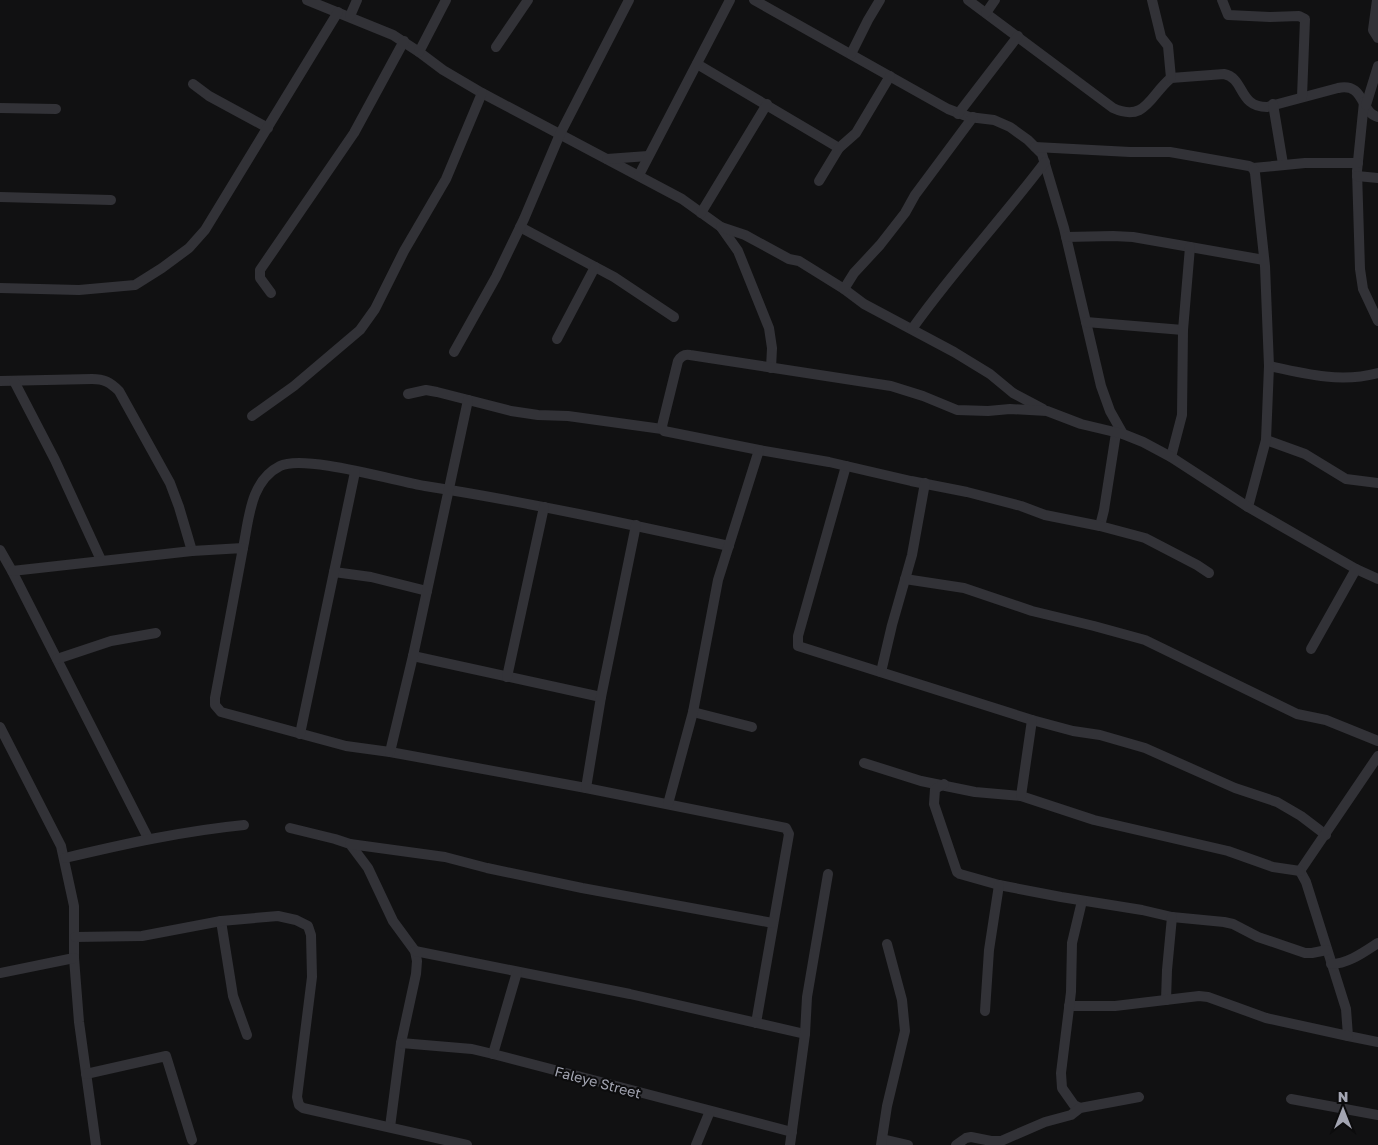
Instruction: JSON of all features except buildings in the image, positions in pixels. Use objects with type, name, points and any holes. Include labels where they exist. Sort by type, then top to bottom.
[{"type":"street","points":[[307,0],[393,34],[443,70],[482,93],[682,199],[721,227],[745,235],[789,258],[799,261],[864,304],[990,374],[1013,393],[1047,411],[1081,424],[1119,433],[1143,442],[1171,457],[1248,507],[1356,569],[1378,579]]},
{"type":"street","points":[[350,16],[357,0]]},
{"type":"street","points":[[420,52],[446,0]]},
{"type":"street","points":[[496,47],[528,0]]},
{"type":"street","points":[[454,352],[496,277],[560,134],[629,0]]},
{"type":"street","points":[[639,175],[730,0]]},
{"type":"street","points":[[754,0],[958,114],[994,120],[1010,127],[1042,154],[1066,237],[1101,386],[1119,433],[1100,526]]},
{"type":"street","points":[[851,54],[880,0]]},
{"type":"street","points":[[968,0],[1113,108],[1119,110],[1135,112],[1142,109],[1171,78],[1224,74],[1230,75],[1235,80],[1248,100],[1255,106],[1267,107],[1348,87],[1356,91],[1371,114],[1378,117]]},
{"type":"street","points":[[986,13],[995,0]]},
{"type":"street","points":[[1152,0],[1160,37],[1168,46],[1171,78]]},
{"type":"street","points":[[1222,0],[1228,14],[1270,17],[1299,16],[1306,19],[1302,97]]},
{"type":"street","points":[[1377,0],[1373,30],[1378,38]]},
{"type":"street","points":[[0,288],[79,290],[135,285],[189,248],[205,230],[338,12]]},
{"type":"street","points":[[958,114],[1018,36]]},
{"type":"street","points":[[272,293],[260,278],[260,270],[354,133],[404,41]]},
{"type":"street","points":[[697,64],[839,148]]},
{"type":"street","points":[[1378,66],[1365,104],[1357,176],[1360,269],[1364,289],[1378,321]]},
{"type":"street","points":[[819,181],[839,148],[856,133],[890,76]]},
{"type":"street","points":[[193,84],[210,96],[268,128]]},
{"type":"street","points":[[252,416],[294,386],[360,330],[375,310],[404,251],[446,180],[482,93]]},
{"type":"street","points":[[702,213],[767,104]]},
{"type":"street","points":[[1273,104],[1283,164]]},
{"type":"street","points":[[0,108],[56,109]]},
{"type":"street","points":[[844,289],[854,273],[880,245],[905,212],[915,195],[973,117]]},
{"type":"street","points":[[1035,147],[1170,152],[1253,168],[1283,164],[1358,163]]},
{"type":"street","points":[[605,159],[648,156]]},
{"type":"street","points":[[912,329],[944,286],[1012,206],[1045,162]]},
{"type":"street","points":[[1248,507],[1266,440],[1269,366],[1264,260],[1253,168]]},
{"type":"street","points":[[1357,176],[1378,178]]},
{"type":"street","points":[[0,197],[111,200]]},
{"type":"street","points":[[520,227],[595,267],[641,294],[674,317]]},
{"type":"street","points":[[721,227],[738,251],[769,328],[772,348],[771,368]]},
{"type":"street","points":[[1066,237],[1133,237],[1264,260]]},
{"type":"street","points":[[1171,457],[1182,415],[1183,330],[1190,247]]},
{"type":"street","points":[[557,339],[595,267]]},
{"type":"street","points":[[1367,296],[1378,294]]},
{"type":"street","points":[[1086,322],[1183,330]]},
{"type":"street","points":[[662,429],[680,358],[685,354],[891,386],[924,396],[957,410],[988,411],[1010,408],[1047,411]]},
{"type":"street","points":[[1269,366],[1333,378],[1367,376],[1378,373]]},
{"type":"street","points":[[0,381],[92,378],[104,380],[112,384],[119,391],[170,483],[192,551]]},
{"type":"street","points":[[14,381],[55,460],[101,560]]},
{"type":"street","points":[[408,394],[426,390],[511,411],[538,415],[568,416],[662,429],[664,431],[846,466],[967,492],[1021,506],[1046,515],[1100,526],[1145,538],[1209,573]]},
{"type":"street","points":[[1010,408],[1013,393]]},
{"type":"street","points":[[390,752],[413,656],[468,400]]},
{"type":"street","points":[[1266,440],[1305,454],[1346,479],[1378,483]]},
{"type":"street","points":[[668,804],[693,712],[718,580],[759,450]]},
{"type":"street","points":[[729,546],[636,525],[425,486],[316,463],[291,462],[266,476],[253,500],[216,688],[215,705],[221,712],[346,746],[390,752],[586,788],[786,828],[789,834],[756,1023]]},
{"type":"street","points":[[846,466],[798,636],[798,646],[1032,720],[1073,731],[1100,735],[1145,748],[1235,788],[1277,802],[1301,816],[1326,835]]},
{"type":"street","points":[[300,734],[355,472]]},
{"type":"street","points":[[881,672],[912,555],[924,484]]},
{"type":"street","points":[[507,678],[544,507]]},
{"type":"street","points":[[586,788],[601,697],[636,525]]},
{"type":"street","points":[[12,571],[101,560],[244,548]]},
{"type":"street","points":[[0,550],[148,838]]},
{"type":"street","points":[[1311,649],[1356,569]]},
{"type":"street","points":[[334,572],[371,578],[426,591]]},
{"type":"street","points":[[905,579],[964,588],[1032,611],[1144,640],[1296,714],[1326,720],[1378,740]]},
{"type":"street","points":[[57,660],[111,641],[156,633]]},
{"type":"street","points":[[413,656],[601,697]]},
{"type":"street","points":[[693,712],[752,727]]},
{"type":"street","points":[[1021,796],[1032,720]]},
{"type":"street","points":[[0,727],[61,846],[65,858],[74,906],[74,958],[79,1022],[96,1145]]},
{"type":"street","points":[[1300,871],[1378,756]]},
{"type":"street","points":[[864,763],[921,781],[944,784],[975,792],[1021,796],[1094,820],[1228,851],[1274,867],[1300,871]]},
{"type":"street","points":[[944,784],[935,789],[933,800],[957,872],[960,874],[998,885],[1082,901],[1142,910],[1172,917],[1233,924],[1258,937],[1305,952],[1312,953],[1327,950]]},
{"type":"street","points":[[65,858],[148,838],[244,825]]},
{"type":"street","points":[[290,828],[350,844],[445,857],[582,888],[773,924]]},
{"type":"street","points":[[350,844],[368,868],[393,921],[414,951],[417,961],[401,1044],[390,1127]]},
{"type":"street","points":[[1300,871],[1306,882],[1327,950],[1334,966],[1346,1009],[1348,1036]]},
{"type":"street","points":[[790,1145],[805,1034],[807,997],[828,874]]},
{"type":"street","points":[[984,1011],[989,950],[998,885]]},
{"type":"street","points":[[1080,1108],[1069,1099],[1062,1088],[1061,1081],[1069,1006],[1073,937],[1082,901]]},
{"type":"street","points":[[75,937],[142,936],[221,921],[278,916],[296,920],[308,926],[311,935],[312,977],[298,1102],[303,1108],[390,1127],[450,1144],[467,1145]]},
{"type":"street","points":[[1166,1000],[1172,917]]},
{"type":"street","points":[[221,921],[233,996],[247,1035]]},
{"type":"street","points":[[887,944],[902,1000],[905,1031],[887,1106],[881,1142],[908,1145]]},
{"type":"street","points":[[1334,966],[1378,944]]},
{"type":"street","points":[[414,951],[630,994],[805,1034]]},
{"type":"street","points":[[0,973],[74,958]]},
{"type":"street","points":[[494,1054],[517,972]]},
{"type":"street","points":[[1069,1006],[1115,1006],[1199,996],[1208,997],[1266,1018],[1378,1042]]},
{"type":"street","name":"Faleye Street","points":[[401,1044],[472,1049],[792,1132]]},
{"type":"street","points":[[86,1074],[166,1056],[192,1140]]},
{"type":"street","points":[[956,1145],[971,1137],[1001,1141],[1045,1122],[1071,1115],[1080,1108],[1139,1097]]},
{"type":"street","points":[[1290,1099],[1378,1115]]},
{"type":"street","points":[[696,1145],[710,1111]]}]
